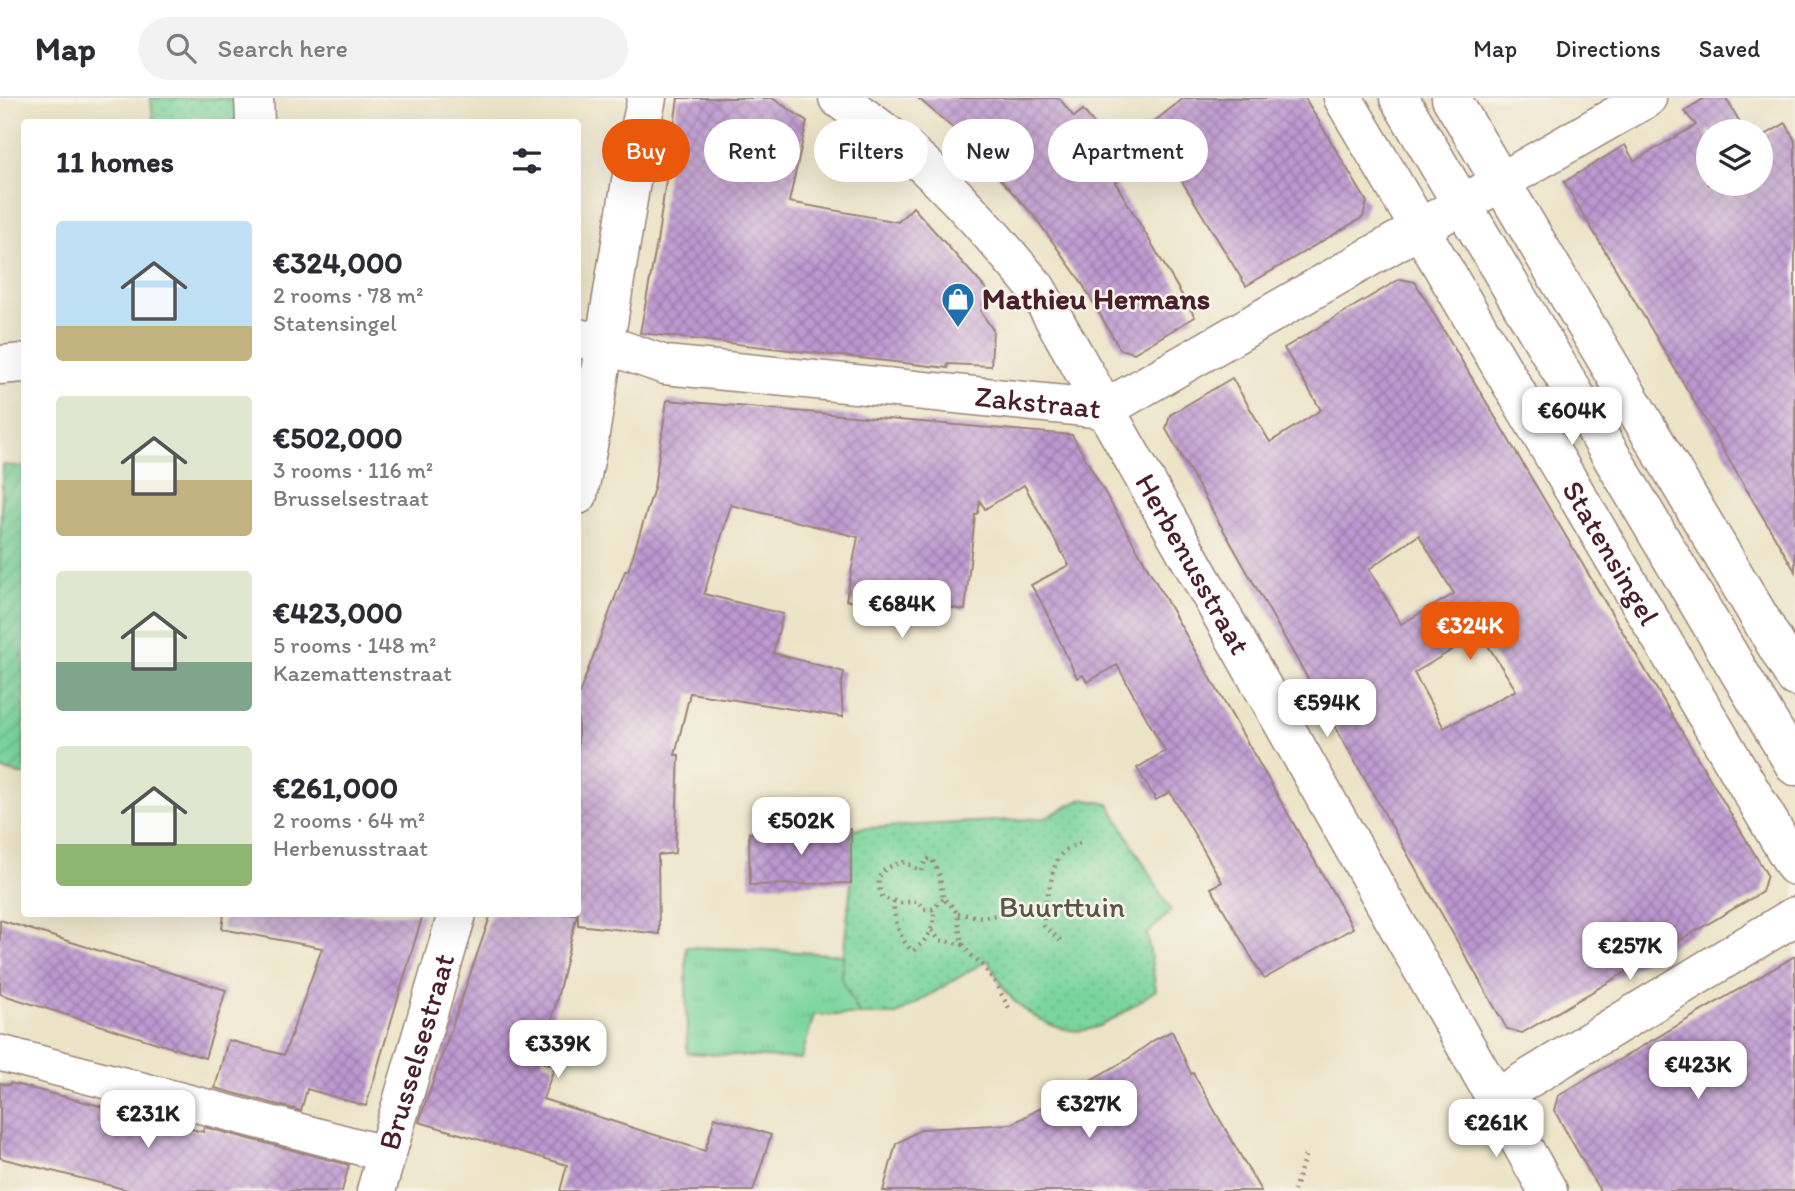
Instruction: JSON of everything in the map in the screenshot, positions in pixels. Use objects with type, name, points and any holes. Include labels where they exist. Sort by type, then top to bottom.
[{"type":"street","points":[[254,98],[255,119]]},
{"type":"street","points":[[581,459],[591,341],[647,98]]},
{"type":"street","name":"Herbenusstraat","points":[[838,98],[907,150],[984,226],[1037,289],[1548,1191]]},
{"type":"street","name":"Statensingel","points":[[1343,98],[1795,866]]},
{"type":"street","name":"Statensingel","points":[[1399,98],[1795,766]]},
{"type":"street","points":[[1451,98],[1795,677]]},
{"type":"street","name":"Zakstraat","points":[[591,341],[665,365],[1105,409],[1647,98]]},
{"type":"street","points":[[0,365],[21,363]]},
{"type":"street","points":[[1495,1098],[1795,916]]},
{"type":"street","name":"Brusselsestraat","points":[[376,1191],[456,917]]},
{"type":"street","points":[[0,1053],[386,1154]]},
{"type":"path","points":[[1062,942],[1044,926],[1044,904],[1059,855],[1067,846],[1081,843]]},
{"type":"path","points":[[943,899],[933,909],[924,909],[918,901],[901,903],[883,898],[877,886],[879,876],[892,864],[905,862],[921,871],[926,859],[932,859],[938,867],[943,899],[951,904],[958,914],[958,928],[964,945],[971,957],[982,964],[1009,1008]]},
{"type":"path","points":[[893,901],[894,915],[908,948],[913,951],[926,940],[932,930],[935,920],[933,909]]},
{"type":"path","points":[[958,914],[983,917],[1030,910],[1044,904]]},
{"type":"path","points":[[932,930],[939,940],[964,945]]},
{"type":"path","points":[[1294,1191],[1305,1156]]},
{"type":"green space","points":[[151,98],[243,98],[244,119],[153,119]]},
{"type":"green space","points":[[3,465],[21,467],[21,774],[0,769],[0,536]]},
{"type":"green space","name":"Buurttuin","points":[[1082,799],[1109,804],[1171,911],[1147,934],[1156,990],[1099,1026],[1079,1031],[1068,1030],[1044,1022],[1023,1009],[1004,989],[988,960],[896,1015],[860,1015],[841,978],[851,883],[851,829],[1045,818]]},
{"type":"green space","points":[[686,947],[843,955],[841,978],[860,1015],[814,1015],[801,1059],[687,1053]]},
{"type":"building","points":[[678,98],[772,98],[807,121],[800,152],[800,119],[704,119],[704,182],[793,182],[789,202],[898,222],[913,207],[986,289],[981,312],[993,330],[991,366],[947,364],[948,368],[640,333],[666,182],[690,182],[690,119],[675,119]]},
{"type":"building","points":[[918,98],[1059,98],[1074,117],[1083,110],[1090,119],[1048,119],[1048,182],[1115,182],[1195,317],[1134,353],[1120,349],[1080,280],[1034,216],[1003,182],[1034,182],[1034,119],[942,119]]},
{"type":"building","points":[[1184,98],[1305,98],[1367,202],[1363,217],[1246,286],[1182,182],[1208,182],[1208,119],[1157,119]]},
{"type":"building","points":[[1705,98],[1726,98],[1738,119],[1696,119],[1696,125],[1684,111]]},
{"type":"building","points":[[1786,123],[1795,141],[1795,571],[1564,182],[1625,145],[1634,161],[1696,125],[1696,196],[1773,196],[1773,130]]},
{"type":"building","points":[[1400,279],[1415,282],[1767,875],[1762,892],[1522,1033],[1507,1029],[1166,429],[1170,415],[1232,378],[1270,442],[1321,410],[1284,348]],"holes":[[[1419,535],[1454,594],[1401,624],[1369,569]],[[1480,633],[1516,690],[1444,728],[1414,673]]]},
{"type":"building","points":[[667,400],[1072,435],[1353,928],[1264,979],[1211,888],[1222,882],[1170,792],[1156,800],[1137,768],[1165,751],[1117,665],[1087,682],[1083,675],[1077,678],[1031,585],[1069,565],[1024,485],[985,509],[980,501],[978,513],[975,515],[965,610],[888,598],[886,610],[846,600],[858,537],[731,505],[704,594],[783,614],[773,653],[844,672],[841,688],[843,717],[690,693],[675,755],[679,755],[675,853],[658,855],[659,934],[578,925],[578,917],[581,917],[581,689],[625,571],[628,571],[654,488]]},
{"type":"building","points":[[851,829],[851,883],[750,885],[749,833]]},
{"type":"building","points":[[224,917],[422,917],[366,1106],[307,1089],[301,1111],[215,1088],[228,1040],[284,1055],[322,948],[222,929]]},
{"type":"building","points":[[490,917],[576,917],[542,1062],[555,1066],[543,1099],[705,1151],[715,1117],[771,1135],[753,1191],[560,1191],[567,1165],[419,1122]]},
{"type":"building","points":[[0,920],[226,990],[205,1058],[0,994]]},
{"type":"building","points":[[1795,956],[1795,1191],[1600,1191],[1554,1110],[1558,1096]]},
{"type":"building","points":[[1172,1031],[1191,1074],[1193,1073],[1261,1191],[883,1191],[896,1144],[922,1129],[1012,1124]]},
{"type":"building","points":[[0,1083],[10,1083],[203,1132],[204,1127],[349,1165],[342,1191],[132,1191],[0,1158]]},
{"type":"place","name":"Mathieu Hermans","points":[[958,329]]}]
